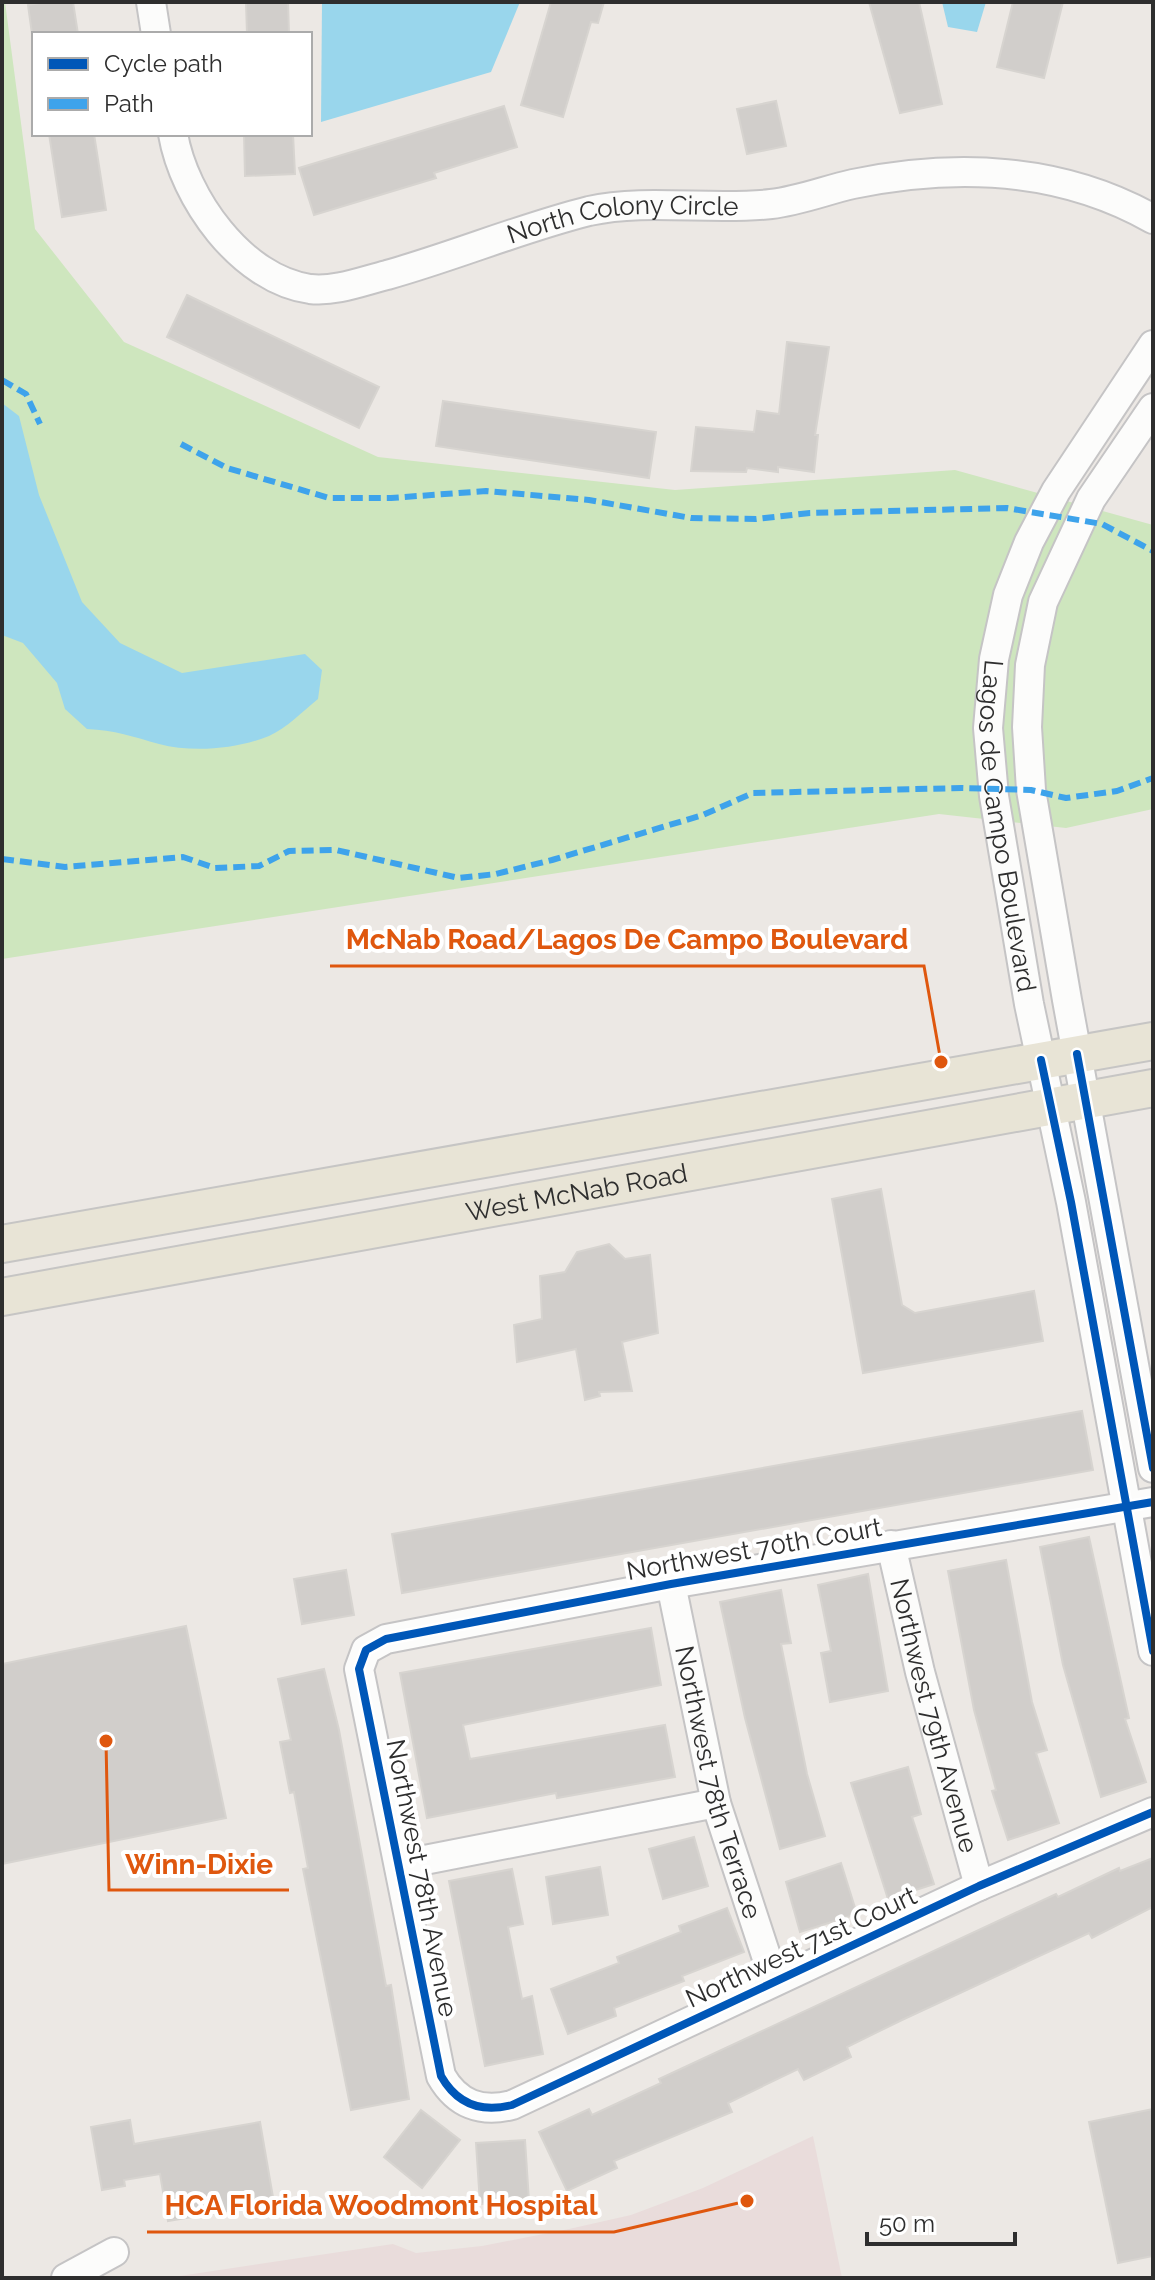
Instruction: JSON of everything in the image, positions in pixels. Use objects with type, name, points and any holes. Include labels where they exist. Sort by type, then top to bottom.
[{"type":"main road","name":"West McNab Road","points":[[2,1244],[1153,1041]]},
{"type":"main road","name":"West McNab Road","points":[[2,1297],[1153,1088]]},
{"type":"main road","points":[[562,1194],[587,1169],[668,1155],[674,1147],[673,1124]]},
{"type":"street","points":[[151,2],[156,32]]},
{"type":"street","name":"North Colony Circle","points":[[174,136],[184,178],[215,226],[260,268],[285,282],[312,289],[344,286],[430,263],[591,211],[775,204],[852,184],[934,173],[1003,172],[1066,182],[1128,204],[1153,219]]},
{"type":"street","name":"Lagos de Campo Boulevard","points":[[1153,345],[1056,491],[1029,542],[1008,595],[994,659],[988,728],[994,796],[1112,1429],[1140,1504],[1153,1651]]},
{"type":"street","points":[[1126,384],[1153,401]]},
{"type":"street","name":"Lagos de Campo Boulevard","points":[[1152,1451],[1147,1410],[1077,1054],[1031,790],[1027,727],[1030,665],[1043,602],[1065,548],[1091,499],[1153,408]]},
{"type":"street","points":[[1112,1429],[1147,1410]]},
{"type":"street","points":[[1112,1429],[1152,1451]]},
{"type":"street","name":"Northwest 70th Court","points":[[366,1650],[386,1639],[671,1584],[1140,1504]]},
{"type":"street","name":"Northwest 79th Avenue","points":[[891,1545],[920,1672],[979,1886]]},
{"type":"street","name":"Northwest 78th Terrace","points":[[671,1584],[716,1803],[774,1980]]},
{"type":"street","name":"Northwest 78th Avenue","points":[[366,1650],[359,1669],[441,2076],[450,2092],[466,2103]]},
{"type":"street","points":[[399,1865],[716,1803]]},
{"type":"street","name":"Northwest 71st Court","points":[[466,2103],[492,2110],[512,2105],[979,1886],[1153,1812]]},
{"type":"street","points":[[66,2278],[114,2252]]},
{"type":"shaded area","points":[[813,2136],[842,2278],[166,2278],[393,2244],[416,2253],[482,2246],[569,2229],[631,2215],[703,2188]]},
{"type":"green space","points":[[2,2],[5,2],[35,229],[124,342],[378,457],[675,490],[955,470],[1153,525],[1153,809],[1066,828],[939,814],[2,959]]},
{"type":"water","points":[[322,2],[520,2],[491,72],[321,122]]},
{"type":"water","points":[[942,2],[986,2],[977,32],[948,27]]},
{"type":"water","points":[[2,403],[19,416],[39,495],[82,602],[120,643],[182,673],[305,654],[322,670],[318,699],[269,736],[243,744],[200,749],[172,747],[115,732],[87,729],[65,709],[57,683],[23,643],[2,635]]},
{"type":"building","points":[[73,2],[78,32],[32,34],[28,5]]},
{"type":"building","points":[[246,2],[288,2],[289,32],[247,32]]},
{"type":"building","points":[[551,2],[604,2],[598,23],[591,22],[563,117],[521,105]]},
{"type":"building","points":[[869,2],[919,2],[942,104],[900,113]]},
{"type":"building","points":[[1013,2],[1063,2],[1044,78],[997,67]]},
{"type":"building","points":[[776,101],[786,146],[747,154],[737,109]]},
{"type":"building","points":[[504,106],[517,147],[434,173],[436,178],[314,215],[299,168]]},
{"type":"building","points":[[49,136],[94,136],[106,210],[62,217]]},
{"type":"building","points":[[244,136],[293,136],[295,174],[245,176]]},
{"type":"building","points":[[187,295],[379,387],[359,428],[167,337]]},
{"type":"building","points":[[787,342],[829,347],[815,435],[818,435],[814,472],[778,467],[778,472],[747,468],[746,472],[691,471],[696,427],[754,432],[757,411],[779,414]]},
{"type":"building","points":[[443,401],[656,432],[649,478],[436,446]]},
{"type":"building","points":[[881,1189],[902,1305],[915,1313],[1034,1291],[1043,1341],[863,1373],[832,1199]]},
{"type":"building","points":[[609,1244],[625,1259],[650,1255],[658,1333],[622,1342],[632,1391],[599,1392],[600,1396],[585,1400],[576,1349],[517,1362],[514,1325],[542,1319],[540,1276],[565,1272],[577,1252]]},
{"type":"building","points":[[1082,1411],[1093,1470],[402,1593],[392,1534]]},
{"type":"building","points":[[1089,1537],[1129,1718],[1125,1719],[1146,1782],[1101,1797],[1063,1665],[1040,1547]]},
{"type":"building","points":[[1006,1560],[1032,1702],[1047,1750],[1036,1753],[1059,1823],[1008,1840],[992,1791],[996,1790],[974,1710],[948,1571]]},
{"type":"building","points":[[346,1570],[354,1615],[302,1624],[294,1579]]},
{"type":"building","points":[[868,1574],[888,1691],[830,1702],[821,1653],[831,1651],[818,1585]]},
{"type":"building","points":[[781,1590],[791,1643],[781,1644],[807,1774],[825,1836],[780,1849],[745,1718],[720,1602]]},
{"type":"building","points":[[186,1626],[226,1818],[2,1864],[2,1664]]},
{"type":"building","points":[[651,1628],[661,1685],[463,1725],[470,1759],[665,1725],[675,1777],[557,1798],[556,1793],[427,1818],[400,1673]]},
{"type":"building","points":[[324,1669],[339,1730],[386,1986],[391,1985],[409,2099],[351,2110],[303,1869],[308,1868],[294,1792],[290,1793],[280,1742],[291,1740],[278,1679]]},
{"type":"building","points":[[908,1767],[921,1814],[912,1817],[934,1884],[888,1899],[851,1783]]},
{"type":"building","points":[[694,1837],[708,1886],[663,1899],[649,1849]]},
{"type":"building","points":[[1153,1858],[1153,1907],[1092,1938],[1089,1933],[847,2047],[851,2057],[804,2080],[798,2069],[728,2103],[732,2112],[614,2161],[617,2168],[567,2191],[539,2132],[589,2109],[592,2115],[661,2083],[659,2079],[1056,1894],[1058,1897],[1119,1868],[1120,1871]]},
{"type":"building","points":[[841,1863],[857,1914],[800,1932],[786,1882]]},
{"type":"building","points":[[600,1867],[608,1915],[553,1924],[546,1877]]},
{"type":"building","points":[[512,1869],[523,1924],[508,1927],[522,1999],[532,1996],[543,2054],[485,2066],[449,1881]]},
{"type":"building","points":[[727,1908],[744,1952],[682,1976],[684,1981],[614,2008],[616,2016],[568,2034],[551,1989],[619,1963],[617,1957],[681,1932],[679,1926]]},
{"type":"building","points":[[1153,2109],[1153,2256],[1118,2263],[1089,2122]]},
{"type":"building","points":[[421,2110],[460,2140],[422,2188],[384,2157]]},
{"type":"building","points":[[130,2120],[134,2144],[260,2122],[274,2203],[168,2221],[160,2174],[124,2180],[125,2186],[102,2190],[91,2127]]},
{"type":"building","points":[[525,2140],[529,2201],[480,2204],[476,2143]]},
{"type":"marked path","points":[[2,380],[26,394],[40,424]]},
{"type":"marked path","points":[[181,444],[227,468],[329,498],[391,498],[486,491],[589,500],[691,518],[756,519],[810,513],[1007,508],[1102,524],[1153,551]]},
{"type":"marked path","points":[[2,859],[65,867],[183,857],[215,868],[259,866],[289,851],[336,850],[459,878],[496,874],[552,860],[703,815],[753,793],[962,788],[1031,790],[1066,798],[1117,791],[1153,778]]},
{"type":"cycle path","points":[[1077,1054],[1153,1468]]},
{"type":"cycle path","points":[[1041,1060],[1071,1202],[1153,1651]]},
{"type":"cycle path","points":[[1153,1502],[671,1584],[386,1639],[366,1650],[359,1669],[441,2076],[462,2100],[480,2107],[512,2105],[979,1886],[1153,1812]]},
{"type":"place","name":"McNab Road/Lagos De Campo Boulevard","points":[[941,1062]]},
{"type":"place","name":"Winn-Dixie","points":[[106,1741]]},
{"type":"place","name":"HCA Florida Woodmont Hospital","points":[[747,2201]]}]
